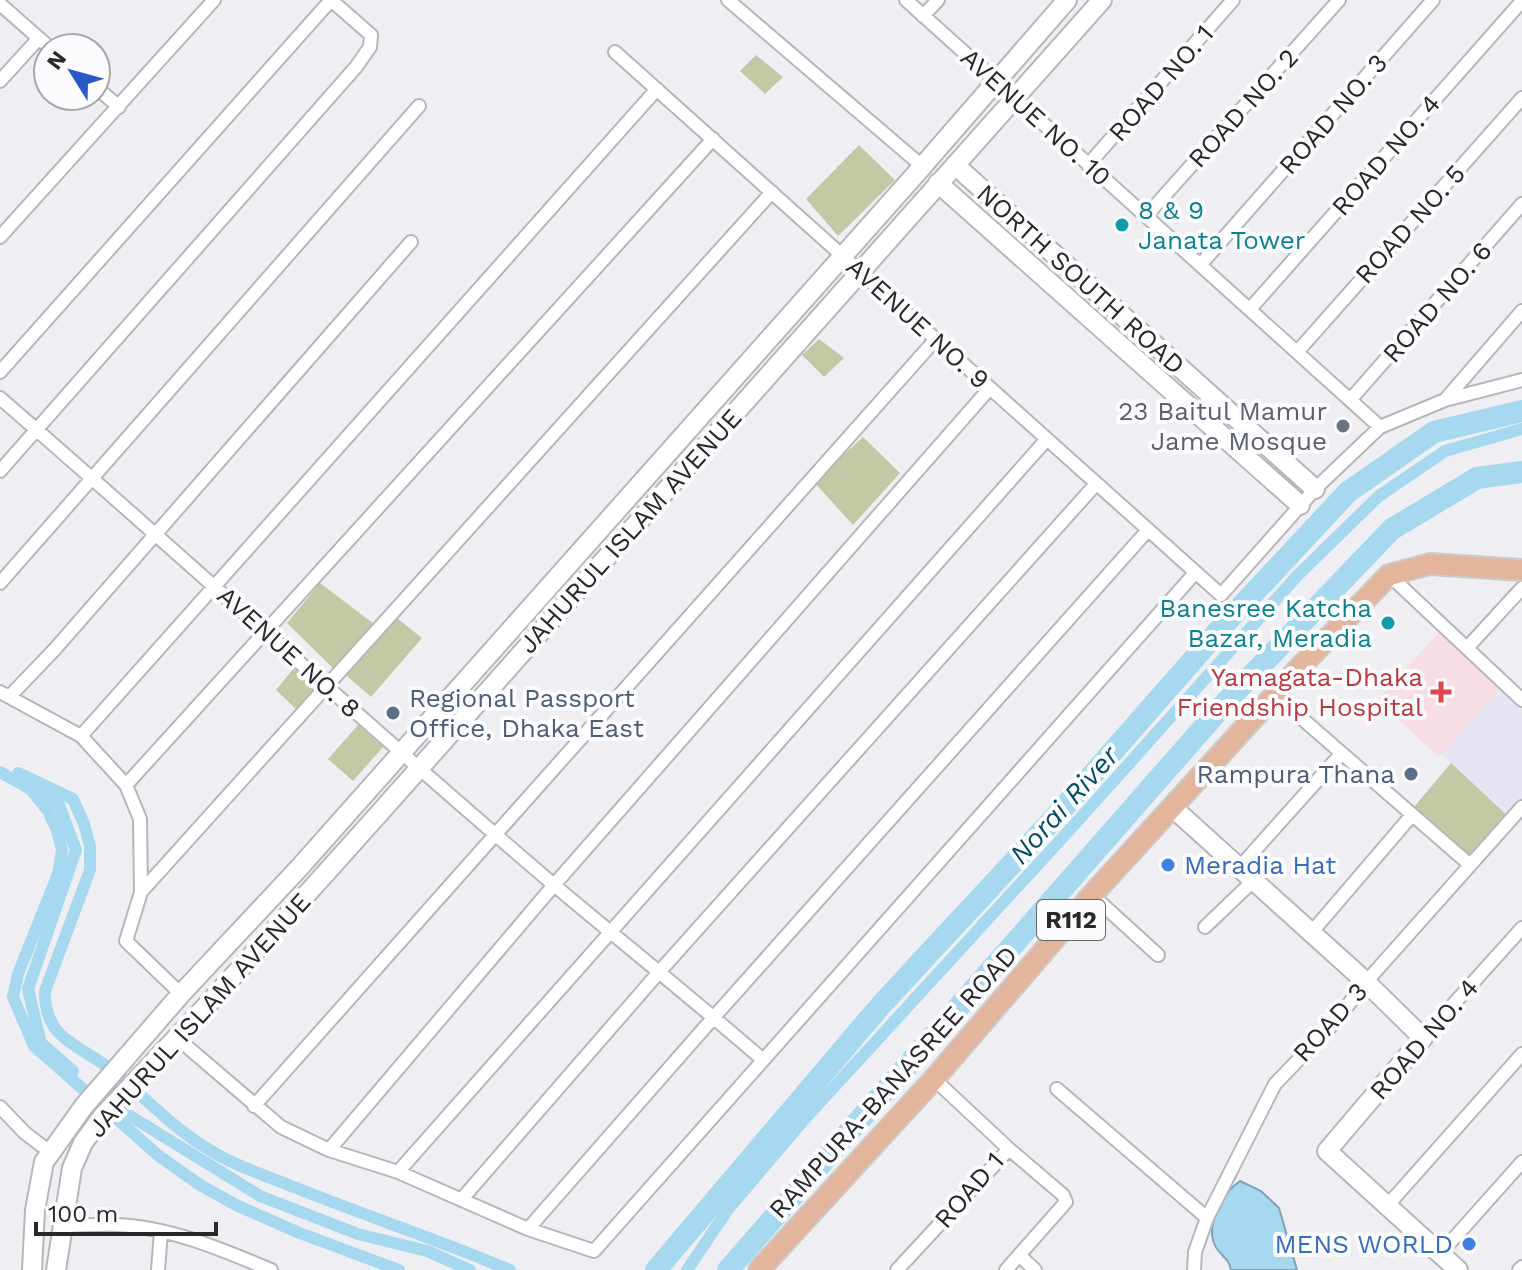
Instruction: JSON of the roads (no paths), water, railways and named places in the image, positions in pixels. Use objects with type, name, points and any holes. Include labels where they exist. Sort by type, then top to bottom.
[{"type":"main road","points":[[1389,575],[1430,564],[1522,570]]},
{"type":"main road","name":"RAMPURA-BANASREE ROAD","points":[[759,1270],[934,1079],[1092,895],[1389,575]]},
{"type":"street","points":[[0,237],[214,0]]},
{"type":"street","points":[[0,372],[331,0],[371,35],[370,47],[356,67],[0,471]]},
{"type":"street","points":[[728,0],[922,166]]},
{"type":"street","name":"AVENUE NO. 10","points":[[906,0],[1380,427]]},
{"type":"street","points":[[923,16],[938,0]]},
{"type":"street","name":"JAHURUL ISLAM AVENUE","points":[[32,1270],[40,1175],[50,1152],[84,1106],[843,256],[1067,0]]},
{"type":"street","name":"JAHURUL ISLAM AVENUE","points":[[56,1270],[72,1168],[83,1143],[102,1117],[421,768],[1102,0]]},
{"type":"street","name":"ROAD NO. 1","points":[[1088,165],[1233,0]]},
{"type":"street","name":"ROAD NO. 2","points":[[1147,215],[1339,0]]},
{"type":"street","name":"ROAD NO. 3","points":[[1201,264],[1433,0]]},
{"type":"street","name":"ROAD NO. 4","points":[[1250,309],[1522,1]]},
{"type":"street","points":[[0,4],[32,32]]},
{"type":"street","points":[[0,81],[32,46]]},
{"type":"street","name":"AVENUE NO. 9","points":[[615,52],[1221,595],[1300,505]]},
{"type":"street","points":[[81,736],[657,89]]},
{"type":"street","name":"ROAD NO. 5","points":[[1298,351],[1522,98]]},
{"type":"street","points":[[112,101],[119,107]]},
{"type":"street","points":[[0,583],[419,106]]},
{"type":"street","points":[[126,785],[713,139]]},
{"type":"street","name":"NORTH SOUTH ROAD","points":[[955,165],[1315,489]]},
{"type":"street","name":"NORTH SOUTH ROAD","points":[[938,183],[1300,505]]},
{"type":"street","points":[[141,892],[772,192]]},
{"type":"street","name":"ROAD NO. 6","points":[[1348,396],[1522,204]]},
{"type":"street","points":[[181,994],[126,941],[141,892],[140,819],[126,785],[81,736],[5,694],[156,533],[411,242]]},
{"type":"street","points":[[1445,400],[1522,311]]},
{"type":"street","points":[[254,1106],[936,339]]},
{"type":"street","points":[[1300,505],[1380,427],[1445,400],[1522,380]]},
{"type":"street","points":[[329,1150],[554,885],[990,388]]},
{"type":"street","name":"AVENUE NO. 8","points":[[0,398],[495,834],[762,1059]]},
{"type":"street","points":[[398,1172],[1047,439]]},
{"type":"street","points":[[461,1200],[660,971],[1096,484]]},
{"type":"street","points":[[528,1229],[1148,530]]},
{"type":"street","points":[[177,1038],[281,1127],[329,1150],[398,1172],[528,1229],[594,1251],[1195,573]]},
{"type":"street","points":[[1389,575],[1522,700]]},
{"type":"street","points":[[1467,648],[1522,588]]},
{"type":"street","points":[[1276,696],[1469,864]]},
{"type":"street","points":[[1205,927],[1341,754]]},
{"type":"street","points":[[1172,807],[1366,982],[1423,1038]]},
{"type":"street","name":"ROAD 3","points":[[1194,1270],[1195,1252],[1207,1218],[1275,1084],[1342,1014],[1366,982],[1522,807]]},
{"type":"street","points":[[1311,933],[1412,815]]},
{"type":"street","points":[[1092,895],[1158,955]]},
{"type":"street","name":"ROAD NO. 4","points":[[1387,1206],[1327,1151],[1522,928]]},
{"type":"street","points":[[1458,1270],[1387,1206],[1522,1054]]},
{"type":"street","name":"ROAD 1","points":[[897,1270],[1009,1149],[934,1079]]},
{"type":"street","points":[[1057,1089],[1207,1218]]},
{"type":"street","points":[[0,1107],[25,1133],[50,1152]]},
{"type":"street","points":[[1006,1270],[1066,1202],[1063,1195],[1009,1149]]},
{"type":"street","points":[[1440,1254],[1522,1162]]},
{"type":"street","points":[[61,1226],[119,1225],[161,1231],[236,1255],[271,1270]]},
{"type":"street","points":[[158,1270],[161,1231]]},
{"type":"street","points":[[235,1270],[236,1255]]},
{"type":"street","points":[[1020,1256],[1035,1270]]},
{"type":"water","points":[[1240,1181],[1261,1191],[1279,1208],[1297,1270],[1231,1270],[1217,1249],[1212,1231],[1216,1212]]},
{"type":"waterway","name":"Norai River","points":[[656,1270],[881,1005],[1348,492],[1434,432],[1522,411]]},
{"type":"waterway","name":"Norai River","points":[[687,1270],[729,1208],[802,1122],[1297,576],[1379,496],[1445,451],[1522,429]]},
{"type":"waterway","name":"Norai River","points":[[728,1270],[1226,702],[1392,529],[1477,478],[1522,472]]},
{"type":"waterway","points":[[0,772],[59,805],[76,850],[28,989],[41,1043],[73,1071]]},
{"type":"waterway","points":[[399,1270],[297,1232],[200,1185],[159,1156],[34,1046],[13,997],[18,974],[58,874],[62,850],[48,811],[18,773],[73,799],[90,846],[90,870],[45,991],[46,1006],[56,1029],[131,1086],[192,1138],[226,1159],[510,1270]]},
{"type":"waterway","points":[[114,1106],[260,1196],[358,1234],[427,1251],[470,1270]]},
{"type":"place","name":"8 & 9 Janata Tower","points":[[1122,225]]},
{"type":"place","name":"23 Baitul Mamur Jame Mosque","points":[[1343,426]]},
{"type":"place","name":"Banesree Katcha Bazar, Meradia","points":[[1388,623]]},
{"type":"place","name":"Yamagata-Dhaka Friendship Hospital","points":[[1441,692]]},
{"type":"place","name":"Regional Passport Office, Dhaka East","points":[[393,713]]},
{"type":"place","name":"Rampura Thana","points":[[1411,774]]},
{"type":"place","name":"Meradia Hat","points":[[1168,865]]},
{"type":"place","name":"MENS WORLD","points":[[1469,1244]]}]
